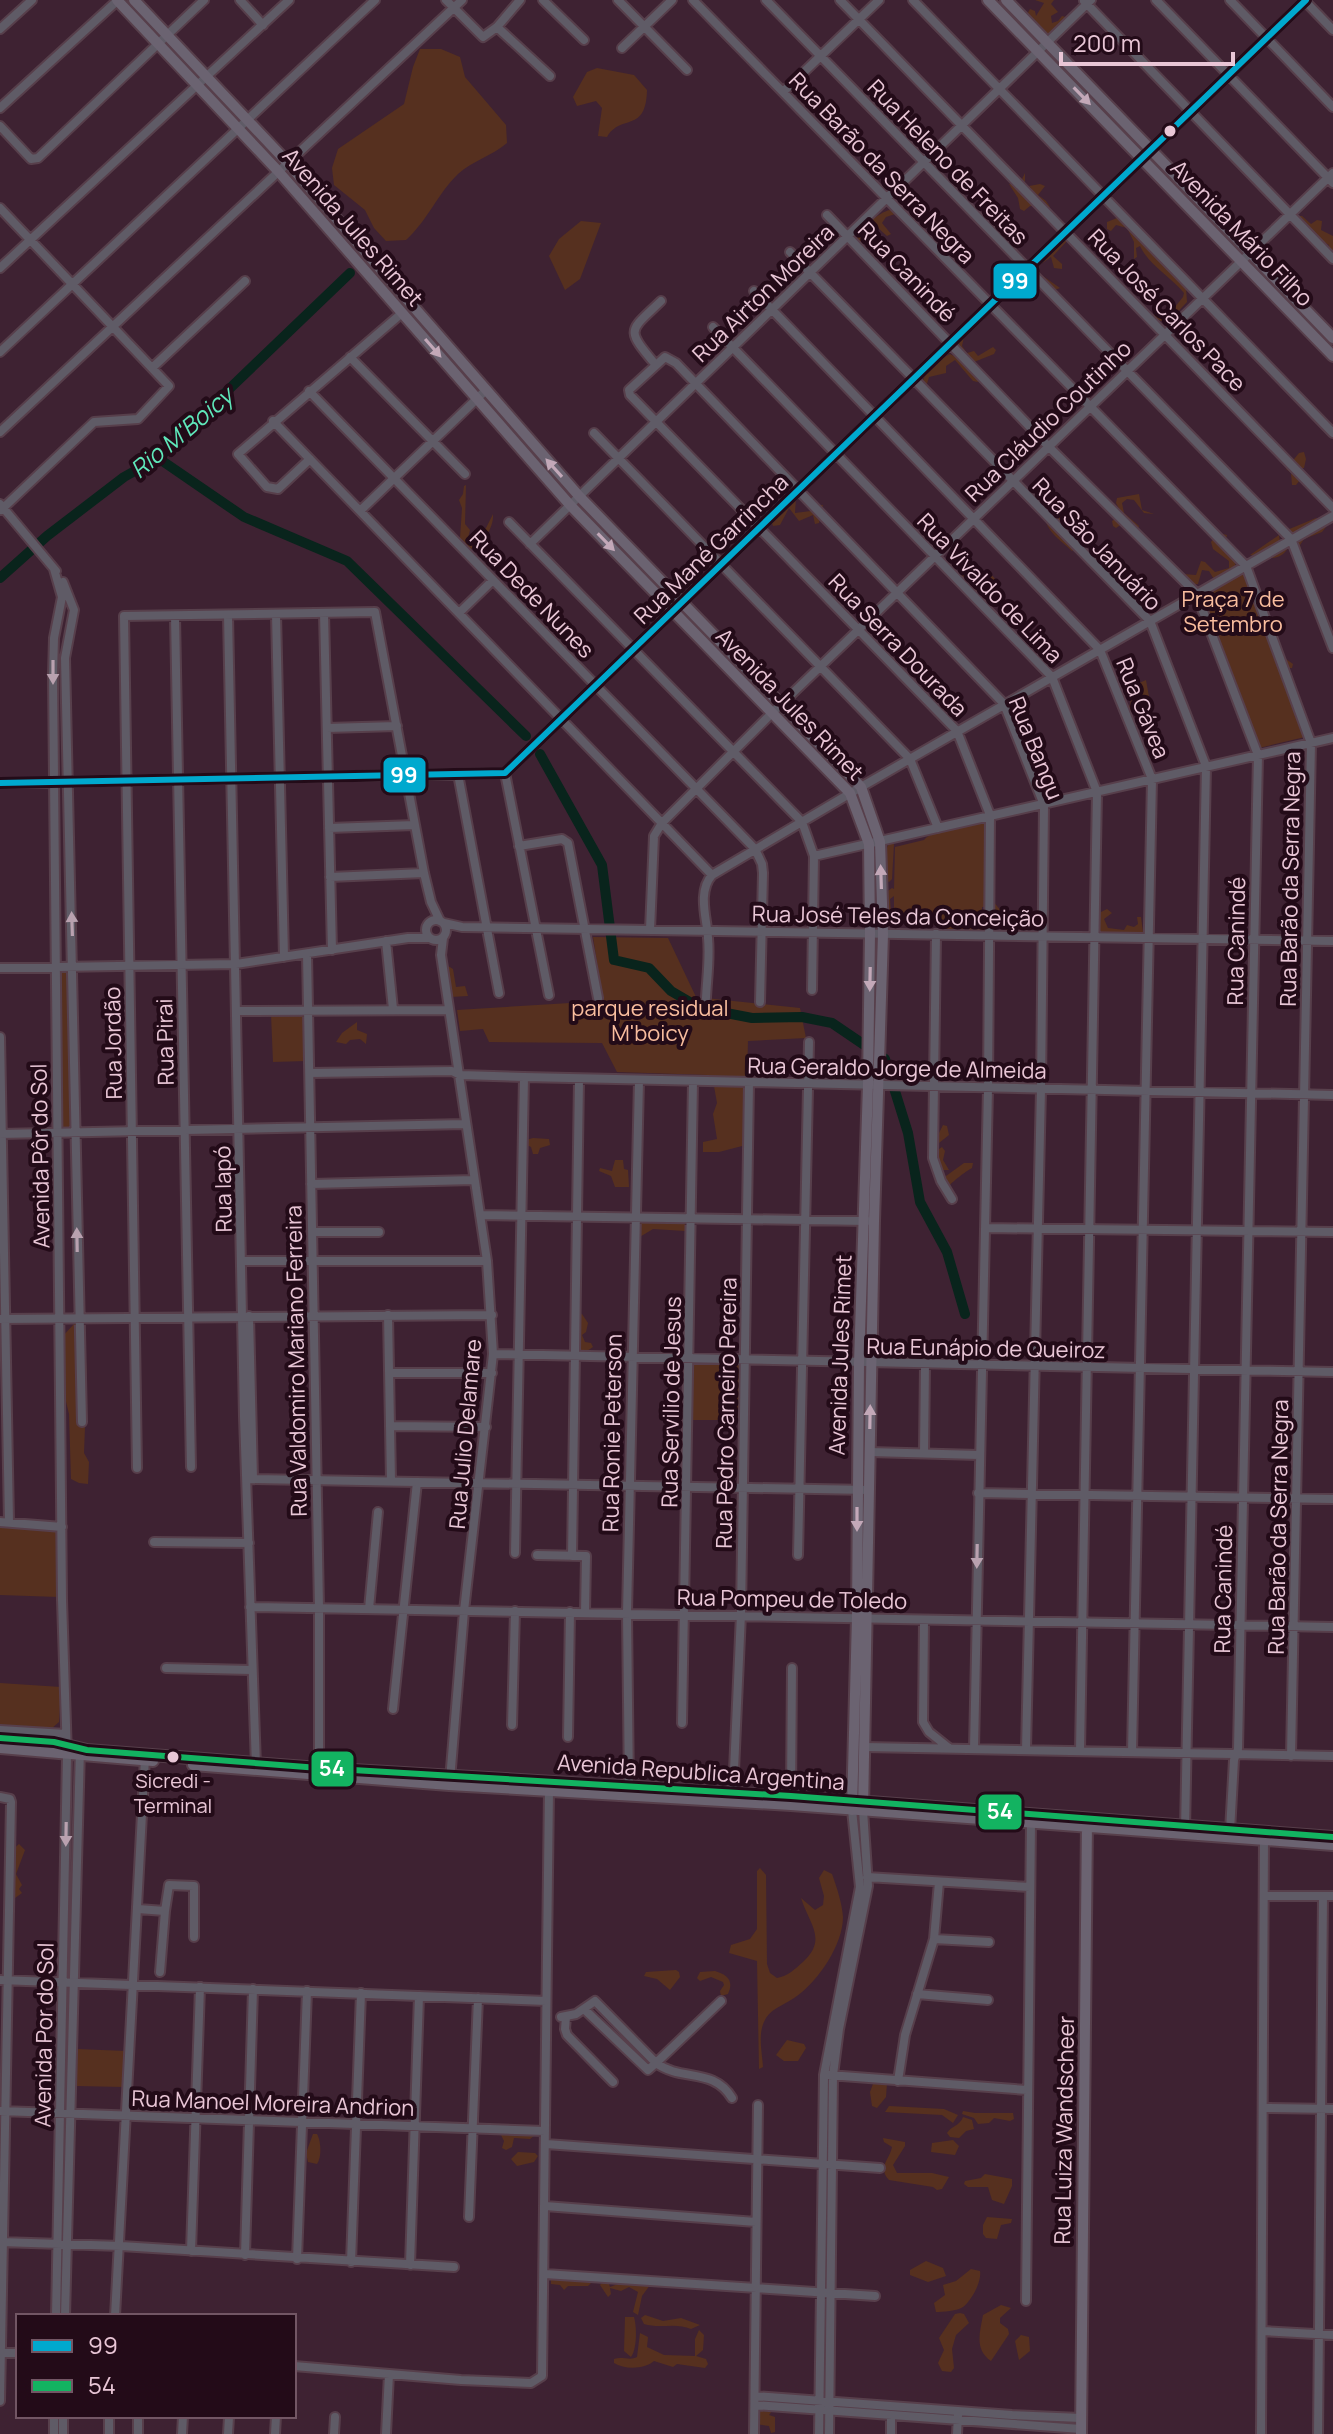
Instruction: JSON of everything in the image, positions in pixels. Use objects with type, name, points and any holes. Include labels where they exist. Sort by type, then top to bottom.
[{"type":"main road","name":"Avenida Jules Rimet","points":[[118,0],[278,171],[570,505],[673,611],[861,787],[875,843],[883,934],[859,1363],[857,1490],[865,1747],[858,1806]]},
{"type":"main road","name":"Avenida Jules Rimet","points":[[134,0],[287,162],[485,391],[579,496],[682,602],[850,793],[875,843],[870,933],[874,1085]]},
{"type":"main road","name":"Avenida Mário Filho","points":[[988,0],[1333,356]]},
{"type":"main road","name":"Avenida Mário Filho","points":[[1006,0],[1333,338]]},
{"type":"main road","name":"Avenida Jules Rimet","points":[[858,1806],[862,1617],[870,1452],[869,1221]]},
{"type":"main road","points":[[0,1738],[67,1745]]},
{"type":"main road","points":[[0,1748],[67,1745]]},
{"type":"main road","name":"Avenida Republica Argentina","points":[[67,1745],[80,1753],[629,1791],[791,1796],[858,1806],[1031,1822],[1087,1822]]},
{"type":"main road","name":"Avenida Republica Argentina","points":[[629,1791],[716,1801],[858,1806],[1087,1822],[1264,1836],[1333,1845]]},
{"type":"main road","points":[[716,1801],[733,1793]]},
{"type":"main road","name":"Rua Luiza Wandscheer","points":[[1081,2427],[1087,1822]]},
{"type":"main road","name":"Avenida Republica Argentina","points":[[1264,1836],[1333,1837]]},
{"type":"street","points":[[0,29],[32,0]]},
{"type":"street","points":[[0,108],[118,0]]},
{"type":"street","points":[[0,126],[31,159],[38,158],[204,0]]},
{"type":"street","points":[[240,0],[263,25]]},
{"type":"street","points":[[0,268],[289,0]]},
{"type":"street","points":[[0,352],[375,0]]},
{"type":"street","points":[[446,0],[480,36],[489,35],[520,0]]},
{"type":"street","points":[[0,432],[462,0]]},
{"type":"street","points":[[543,0],[584,40]]},
{"type":"street","points":[[618,0],[687,70]]},
{"type":"street","points":[[622,48],[672,0]]},
{"type":"street","name":"Rua Barão da Serra Negra","points":[[693,0],[1246,566],[1311,743],[1291,1756]]},
{"type":"street","name":"Rua Heleno de Freitas","points":[[766,0],[1291,539],[1333,648]]},
{"type":"street","name":"Rua José Carlos Pace","points":[[840,0],[1333,508]]},
{"type":"street","points":[[783,92],[879,0]]},
{"type":"street","points":[[913,0],[1333,433]]},
{"type":"street","points":[[1156,0],[1331,178]]},
{"type":"street","points":[[1230,0],[1333,107]]},
{"type":"street","points":[[1305,0],[1333,30]]},
{"type":"street","name":"Rua Mané Garrincha","points":[[505,773],[1305,0]]},
{"type":"street","points":[[1087,1],[1333,259]]},
{"type":"street","name":"Rua Airton Moreira","points":[[530,544],[1087,1]]},
{"type":"street","points":[[497,27],[550,76]]},
{"type":"street","name":"Rua Cláudio Coutinho","points":[[662,823],[1249,251],[1331,178]]},
{"type":"street","points":[[0,208],[169,386],[138,419],[94,422],[1,508]]},
{"type":"street","name":"Rua Canindé","points":[[827,215],[1048,446],[1196,593],[1258,755],[1241,1625],[1236,1754],[1227,1833]]},
{"type":"street","name":"Rua São Januário","points":[[790,252],[1150,621],[1206,766],[1187,1624],[1187,1830]]},
{"type":"street","points":[[152,368],[245,281]]},
{"type":"street","name":"Rua Gávea","points":[[754,291],[1100,650],[1152,779],[1132,1752]]},
{"type":"street","points":[[655,364],[632,333],[661,301]]},
{"type":"street","points":[[310,459],[278,489],[273,490],[238,454],[402,313]]},
{"type":"street","name":"Rua Vivaldo de Lima","points":[[713,327],[1052,677],[1097,792],[1080,1751]]},
{"type":"street","points":[[350,357],[465,474]]},
{"type":"street","name":"Rua Bangu","points":[[655,364],[665,357],[676,363],[1004,704],[1044,805],[1041,1089],[1026,1750]]},
{"type":"street","name":"Rua Serra Dourada","points":[[655,364],[629,390],[630,395],[957,731],[990,815],[991,935],[974,1749]]},
{"type":"street","name":"Rua Dede Nunes","points":[[309,391],[755,849]]},
{"type":"street","points":[[360,511],[485,391]]},
{"type":"street","points":[[273,421],[712,875]]},
{"type":"street","points":[[594,433],[910,759],[938,828]]},
{"type":"street","name":"Avenida Pôr do Sol","points":[[1,508],[54,569],[64,583],[74,610],[65,658],[82,1422]]},
{"type":"street","points":[[706,998],[705,888],[712,875],[1333,516]]},
{"type":"street","points":[[509,522],[802,822],[814,856],[812,990]]},
{"type":"street","name":"Avenida Pôr do Sol","points":[[54,569],[61,587],[60,613],[54,638],[55,967],[67,1745]]},
{"type":"street","points":[[459,613],[493,580]]},
{"type":"street","points":[[60,613],[74,610]]},
{"type":"street","points":[[175,616],[375,612],[437,930]]},
{"type":"street","points":[[324,613],[332,950]]},
{"type":"street","points":[[276,614],[284,957]]},
{"type":"street","name":"Rua Iapó","points":[[228,615],[242,1261],[246,1316],[244,1440],[250,1479],[251,1670],[256,1766]]},
{"type":"street","name":"Rua Jordão","points":[[137,1468],[124,616],[175,616]]},
{"type":"street","name":"Rua Pirai","points":[[175,616],[191,1467]]},
{"type":"street","points":[[54,638],[67,641]]},
{"type":"street","points":[[327,728],[397,726]]},
{"type":"street","points":[[814,856],[1333,738]]},
{"type":"street","points":[[0,783],[505,773],[549,995]]},
{"type":"street","points":[[458,774],[499,993]]},
{"type":"street","points":[[650,930],[654,836],[662,823]]},
{"type":"street","points":[[329,828],[415,825]]},
{"type":"street","points":[[519,846],[566,840],[598,998]]},
{"type":"street","points":[[755,849],[762,864],[760,1002]]},
{"type":"street","points":[[330,877],[424,873]]},
{"type":"street","name":"Rua José Teles da Conceição","points":[[0,968],[236,964],[462,927],[1333,941]]},
{"type":"street","name":"Rua Julio Delamare","points":[[437,930],[487,1261],[493,1354],[464,1611],[450,1780]]},
{"type":"street","points":[[936,934],[933,1158],[941,1181],[952,1199]]},
{"type":"street","points":[[386,941],[393,1009]]},
{"type":"street","name":"Rua Valdomiro Mariano Ferreira","points":[[307,954],[319,1771]]},
{"type":"street","points":[[237,1011],[449,1010]]},
{"type":"street","points":[[0,1037],[4,1522],[62,1527]]},
{"type":"street","points":[[798,1555],[809,1042]]},
{"type":"street","name":"Rua Geraldo Jorge de Almeida","points":[[310,1073],[452,1071],[460,1075],[579,1079],[1333,1095]]},
{"type":"street","points":[[515,1553],[524,1077]]},
{"type":"street","points":[[572,1556],[579,1079]]},
{"type":"street","name":"Rua Ronie Peterson","points":[[629,1791],[627,1613],[639,1080]]},
{"type":"street","name":"Rua Servilio de Jesus","points":[[682,1723],[693,1081]]},
{"type":"street","name":"Rua Pedro Carneiro Pereira","points":[[733,1793],[744,1488],[749,1082]]},
{"type":"street","points":[[0,1134],[465,1124]]},
{"type":"street","points":[[311,1184],[474,1180]]},
{"type":"street","points":[[480,1215],[869,1221]]},
{"type":"street","points":[[985,1228],[1333,1232]]},
{"type":"street","points":[[312,1232],[379,1232]]},
{"type":"street","points":[[242,1261],[487,1261]]},
{"type":"street","points":[[388,1315],[391,1481]]},
{"type":"street","points":[[2,1319],[492,1315]]},
{"type":"street","name":"Rua Eunápio de Queiroz","points":[[493,1354],[1333,1372]]},
{"type":"street","points":[[924,1453],[925,1364]]},
{"type":"street","points":[[389,1373],[492,1373]]},
{"type":"street","points":[[390,1426],[486,1427]]},
{"type":"street","points":[[870,1452],[979,1455]]},
{"type":"street","points":[[250,1479],[869,1490]]},
{"type":"street","points":[[393,1709],[417,1482]]},
{"type":"street","points":[[978,1493],[1333,1499]]},
{"type":"street","points":[[369,1609],[378,1512]]},
{"type":"street","points":[[154,1542],[249,1543]]},
{"type":"street","points":[[537,1555],[586,1556],[585,1613]]},
{"type":"street","name":"Rua Pompeu de Toledo","points":[[250,1607],[1333,1627]]},
{"type":"street","points":[[512,1725],[515,1611]]},
{"type":"street","points":[[568,1737],[570,1612]]},
{"type":"street","points":[[924,1620],[923,1722],[929,1732],[951,1749]]},
{"type":"street","points":[[166,1668],[251,1670]]},
{"type":"street","points":[[791,1796],[792,1668]]},
{"type":"street","points":[[0,1730],[67,1745]]},
{"type":"street","name":"Avenida Por do Sol","points":[[56,2314],[61,2244],[67,1983],[67,1745]]},
{"type":"street","points":[[865,1747],[1333,1756]]},
{"type":"street","name":"Avenida Por do Sol","points":[[67,1983],[80,1753]]},
{"type":"street","points":[[115,2314],[145,1757]]},
{"type":"street","points":[[296,2366],[531,2383],[542,2376],[549,1786]]},
{"type":"street","points":[[0,1797],[10,1799],[4,1980],[0,2401]]},
{"type":"street","points":[[829,2434],[828,2075],[864,1877],[858,1806]]},
{"type":"street","points":[[1026,2301],[1031,1822]]},
{"type":"street","points":[[1262,2434],[1264,1836]]},
{"type":"street","points":[[864,1877],[1030,1887]]},
{"type":"street","points":[[898,2081],[905,2035],[934,1939],[939,1882]]},
{"type":"street","points":[[160,1972],[169,1885],[194,1886],[194,1937]]},
{"type":"street","points":[[1265,1896],[1333,1896]]},
{"type":"street","points":[[1318,2434],[1323,1896]]},
{"type":"street","points":[[138,1909],[165,1911]]},
{"type":"street","points":[[934,1939],[989,1942]]},
{"type":"street","points":[[4,1980],[546,2001]]},
{"type":"street","points":[[191,2251],[200,1987]]},
{"type":"street","points":[[245,2255],[253,1989]]},
{"type":"street","points":[[297,2259],[307,1991]]},
{"type":"street","points":[[351,2262],[361,1993]]},
{"type":"street","points":[[917,1994],[988,2000]]},
{"type":"street","points":[[410,2265],[419,1996]]},
{"type":"street","points":[[469,2217],[478,1998]]},
{"type":"street","points":[[546,2017],[561,2017],[584,2009],[595,2001],[656,2063],[673,2072],[719,2082],[732,2098]]},
{"type":"street","points":[[656,2063],[721,2001]]},
{"type":"street","points":[[561,2017],[567,2035],[613,2082]]},
{"type":"street","points":[[828,2075],[1027,2090]]},
{"type":"street","points":[[754,2434],[758,2105]]},
{"type":"street","points":[[1264,2108],[1333,2109]]},
{"type":"street","name":"Rua Manoel Moreira Andrion","points":[[3,2111],[545,2131]]},
{"type":"street","points":[[546,2144],[880,2168]]},
{"type":"street","points":[[545,2206],[756,2222]]},
{"type":"street","points":[[1,2242],[121,2246],[454,2267]]},
{"type":"street","name":"Avenida Por do Sol","points":[[61,2244],[65,2314]]},
{"type":"street","points":[[545,2274],[875,2296]]},
{"type":"street","points":[[819,2434],[827,2293]]},
{"type":"street","points":[[1263,2331],[1333,2335]]},
{"type":"street","points":[[386,2434],[389,2374]]},
{"type":"street","points":[[755,2401],[1081,2427]]},
{"type":"street","points":[[830,2406],[891,2415],[958,2416],[1020,2430],[1081,2427]]},
{"type":"street","points":[[891,2415],[891,2434]]},
{"type":"street","points":[[957,2434],[958,2416]]},
{"type":"street","points":[[334,2434],[335,2417]]},
{"type":"green space","points":[[1035,0],[1054,0],[1051,4],[1058,12],[1051,16],[1052,23],[1062,16],[1066,17],[1047,38],[1026,16],[1030,9],[1035,11],[1036,16],[1044,3]]},
{"type":"green space","points":[[420,49],[441,49],[460,57],[465,77],[506,125],[507,143],[458,174],[406,240],[386,241],[374,228],[365,210],[334,185],[332,168],[338,149],[404,104]]},
{"type":"green space","points":[[597,68],[634,75],[647,90],[646,104],[638,118],[619,126],[607,137],[598,136],[602,108],[596,101],[577,106],[573,97],[587,72]]},
{"type":"green space","points":[[1009,184],[1017,185],[1033,198],[1029,186],[1045,186],[1038,195],[1050,207],[1020,209],[1018,198]]},
{"type":"green space","points":[[890,210],[895,214],[886,217],[882,223],[891,234],[887,236],[877,227],[872,227],[868,240],[858,242],[857,237],[865,230],[864,225]]},
{"type":"green space","points":[[1297,216],[1302,216],[1311,224],[1322,221],[1321,230],[1333,236],[1333,255],[1327,250],[1329,245],[1308,226],[1305,227]]},
{"type":"green space","points":[[1117,218],[1147,244],[1154,256],[1163,261],[1186,287],[1187,302],[1170,320],[1161,321],[1153,317],[1155,312],[1170,313],[1184,293],[1148,259],[1140,246],[1136,248],[1137,257],[1134,259],[1134,242],[1127,228],[1116,225],[1111,231],[1107,229],[1107,222]]},
{"type":"green space","points":[[581,221],[601,223],[580,279],[565,290],[549,256],[559,239]]},
{"type":"green space","points":[[1063,238],[1067,241],[1053,256],[1062,264],[1062,269],[1054,268],[1051,257],[1037,267],[1040,274],[1060,288],[1052,291],[1033,268]]},
{"type":"green space","points":[[964,337],[962,346],[967,353],[974,351],[978,356],[993,347],[996,350],[994,354],[974,362],[956,348],[956,342]]},
{"type":"green space","points":[[950,354],[964,361],[978,382],[973,381],[955,360],[946,366],[946,373],[929,377],[926,387],[922,385],[932,366]]},
{"type":"green space","points":[[1304,452],[1306,459],[1304,468],[1299,468],[1300,480],[1292,485],[1291,473],[1286,469],[1299,453]]},
{"type":"green space","points":[[466,485],[465,524],[470,530],[468,538],[486,528],[493,514],[487,534],[471,549],[460,542],[462,508],[459,500]]},
{"type":"green space","points":[[1139,494],[1142,510],[1154,514],[1144,513],[1134,500],[1127,499],[1122,503],[1124,513],[1139,526],[1138,529],[1122,524],[1116,528],[1113,526],[1112,521],[1122,514],[1116,503],[1117,498]]},
{"type":"green space","points":[[796,498],[795,513],[815,513],[818,505],[823,505],[819,523],[815,524],[813,515],[799,521],[789,508],[780,525],[773,526],[771,521]]},
{"type":"green space","points":[[1049,505],[1054,506],[1077,535],[1072,542],[1075,548],[1072,551],[1057,538],[1046,522],[1045,509]]},
{"type":"green space","points":[[1316,518],[1326,523],[1326,527],[1322,532],[1304,539],[1300,545],[1302,557],[1287,530]]},
{"type":"green space","points":[[1218,533],[1227,535],[1225,542],[1236,557],[1235,567],[1215,581],[1209,571],[1202,570],[1198,584],[1190,585],[1183,574],[1196,575],[1201,561],[1215,572],[1229,568],[1229,561],[1213,549],[1211,542]]},
{"type":"green space","points":[[1279,535],[1280,542],[1286,542],[1289,546],[1282,555],[1272,558],[1250,555]]},
{"type":"green space","name":"Praça 7 de Setembro","points":[[1245,568],[1283,657],[1293,664],[1292,668],[1285,668],[1305,737],[1259,748],[1199,594]]},
{"type":"green space","points":[[979,570],[993,576],[1000,590],[993,587],[985,576],[975,586],[983,600],[954,572],[964,574],[968,580]]},
{"type":"green space","points":[[1146,680],[1149,697],[1135,702],[1132,711],[1128,712],[1131,700],[1143,691],[1142,687],[1131,693],[1130,687]]},
{"type":"green space","points":[[987,821],[985,907],[982,907],[986,931],[942,929],[942,924],[894,922],[894,896],[890,899],[891,913],[887,915],[886,892],[894,889],[895,847]]},
{"type":"green space","points":[[889,844],[894,844],[892,879],[889,882],[885,880],[884,852]]},
{"type":"green space","points":[[992,900],[1002,912],[1013,911],[1013,914],[1004,917],[1007,924],[1013,926],[1013,933],[1008,934],[1004,927],[997,929],[993,926],[996,916]]},
{"type":"green space","points":[[1107,909],[1112,913],[1104,919],[1108,928],[1124,930],[1127,925],[1134,927],[1138,924],[1137,917],[1141,917],[1143,932],[1100,932],[1099,913]]},
{"type":"green space","name":"parque residual M'boicy","points":[[593,937],[668,938],[696,997],[800,1008],[806,1038],[748,1041],[746,1145],[719,1152],[703,1152],[703,1142],[717,1139],[713,1114],[717,1103],[714,1086],[705,1082],[707,1075],[617,1072],[602,1043],[489,1042],[483,1029],[460,1031],[457,1010],[603,1001]]},
{"type":"green space","points":[[448,966],[453,969],[456,987],[465,986],[468,996],[450,997],[445,969]]},
{"type":"green space","points":[[68,969],[75,1129],[60,1129],[58,972]]},
{"type":"green space","points":[[271,1014],[305,1014],[306,1061],[273,1062]]},
{"type":"green space","points":[[357,1022],[357,1030],[367,1034],[366,1044],[360,1039],[350,1040],[346,1044],[336,1042],[342,1033]]},
{"type":"green space","points":[[943,1125],[947,1126],[949,1135],[939,1143],[939,1149],[942,1147],[945,1151],[943,1160],[949,1170],[938,1170],[936,1139]]},
{"type":"green space","points":[[549,1139],[550,1145],[533,1154],[531,1147],[525,1144],[526,1140]]},
{"type":"green space","points":[[615,1160],[623,1160],[624,1169],[628,1170],[629,1187],[615,1187],[611,1176],[599,1171],[600,1168],[612,1171]]},
{"type":"green space","points":[[964,1163],[973,1163],[972,1168],[949,1186],[944,1181],[946,1176]]},
{"type":"green space","points":[[683,1220],[685,1231],[653,1229],[638,1238],[642,1222]]},
{"type":"green space","points":[[582,1314],[588,1323],[582,1335],[585,1342],[593,1347],[584,1353],[576,1347],[576,1338],[581,1335],[577,1334],[577,1315]]},
{"type":"green space","points":[[74,1324],[83,1326],[87,1374],[84,1453],[89,1462],[88,1484],[71,1479],[69,1414],[62,1385],[61,1338]]},
{"type":"green space","points":[[693,1362],[739,1363],[739,1420],[693,1420]]},
{"type":"green space","points":[[0,1524],[58,1529],[59,1597],[0,1595]]},
{"type":"green space","points":[[0,1683],[61,1687],[59,1722],[51,1729],[0,1725]]},
{"type":"green space","points":[[19,1844],[25,1850],[16,1874],[22,1885],[19,1889],[22,1893],[15,1898],[9,1896],[10,1852]]},
{"type":"green space","points":[[760,1868],[766,1875],[767,1964],[770,1973],[777,1978],[797,1967],[814,1946],[814,1931],[801,1898],[815,1910],[823,1905],[819,1878],[824,1870],[832,1874],[843,1917],[839,1939],[821,1972],[805,1989],[766,2018],[761,2036],[763,2067],[759,2069],[757,1961],[729,1953],[731,1945],[750,1939],[757,1929],[757,1871]]},
{"type":"green space","points":[[676,1970],[680,1977],[670,1990],[657,1979],[644,1976],[646,1972]]},
{"type":"green space","points":[[715,1971],[729,1979],[728,1994],[721,1996],[723,1982],[711,1977],[700,1981],[697,1978],[700,1972]]},
{"type":"green space","points":[[787,2040],[804,2044],[806,2048],[798,2061],[784,2061],[776,2055]]},
{"type":"green space","points":[[76,2049],[127,2051],[124,2087],[76,2086]]},
{"type":"green space","points":[[874,2081],[887,2083],[886,2097],[877,2108],[872,2106],[870,2092]]},
{"type":"green space","points":[[889,2106],[944,2109],[958,2115],[953,2123],[942,2115],[885,2112]]},
{"type":"green space","points":[[963,2111],[1013,2113],[1014,2119],[994,2118],[989,2123],[978,2124],[974,2118],[962,2114]]},
{"type":"green space","points":[[963,2117],[972,2120],[974,2129],[966,2131],[959,2138],[950,2137],[947,2133]]},
{"type":"green space","points":[[500,2133],[534,2136],[530,2139],[514,2138],[512,2147],[506,2150],[502,2148],[504,2141]]},
{"type":"green space","points":[[313,2134],[317,2134],[320,2145],[317,2164],[308,2162],[306,2153]]},
{"type":"green space","points":[[883,2138],[905,2142],[893,2165],[897,2173],[932,2173],[949,2177],[942,2189],[889,2180],[884,2167],[892,2147]]},
{"type":"green space","points":[[953,2140],[959,2146],[955,2155],[931,2152],[932,2143]]},
{"type":"green space","points":[[518,2152],[538,2156],[534,2162],[517,2166],[511,2159]]},
{"type":"green space","points":[[985,2174],[1012,2179],[1004,2204],[992,2200],[988,2187],[968,2187],[964,2184]]},
{"type":"green space","points":[[987,2217],[1012,2219],[1011,2223],[1001,2225],[997,2239],[986,2238],[983,2234]]},
{"type":"green space","points":[[926,2261],[943,2268],[946,2276],[928,2282],[910,2275],[910,2270]]},
{"type":"green space","points":[[971,2269],[980,2271],[980,2275],[978,2286],[969,2300],[958,2309],[936,2312],[934,2303],[945,2295],[943,2285],[956,2281]]},
{"type":"green space","points":[[551,2278],[591,2283],[588,2286],[568,2286],[564,2290],[560,2285],[551,2284]]},
{"type":"green space","points":[[608,2281],[610,2287],[623,2282],[650,2285],[642,2296],[638,2315],[633,2312],[638,2292],[629,2287],[621,2291],[610,2288],[608,2297],[600,2285]]},
{"type":"green space","points":[[1001,2305],[1011,2308],[1000,2318],[1000,2323],[1009,2334],[991,2361],[980,2346],[983,2315]]},
{"type":"green space","points":[[960,2313],[969,2323],[956,2335],[952,2349],[954,2368],[951,2372],[942,2371],[938,2363],[944,2350],[939,2338],[955,2314]]},
{"type":"green space","points":[[645,2315],[663,2321],[681,2318],[700,2325],[691,2329],[644,2324],[641,2318]]},
{"type":"green space","points":[[625,2317],[634,2317],[635,2321],[635,2343],[631,2357],[624,2351]]},
{"type":"green space","points":[[699,2330],[704,2335],[703,2350],[696,2356],[706,2359],[708,2364],[705,2368],[677,2364],[673,2367],[654,2361],[635,2368],[614,2363],[617,2358],[637,2357],[640,2333],[648,2337],[647,2347],[664,2355],[695,2356],[695,2339]]},
{"type":"green space","points":[[1021,2335],[1029,2337],[1030,2351],[1019,2360],[1015,2341]]},
{"type":"green space","points":[[763,2409],[772,2411],[769,2415],[775,2417],[775,2432],[771,2433],[769,2426],[756,2424],[758,2414]]},
{"type":"waterway","name":"Rio M'Boicy","points":[[0,578],[47,536],[124,477],[158,458],[193,428],[224,394],[350,273]]},
{"type":"waterway","points":[[158,458],[244,517],[347,561],[526,736]]},
{"type":"waterway","points":[[540,754],[602,865],[614,960],[649,968],[671,991],[700,1008],[752,1018],[802,1017],[832,1023],[885,1059],[908,1133],[920,1202],[947,1252],[965,1314]]},
{"type":"transit line","name":"99","points":[[0,783],[505,773],[1306,0]]},
{"type":"transit line","name":"54","points":[[0,1738],[54,1742],[87,1750],[319,1768],[791,1796],[1333,1837]]},
{"type":"place","name":"Sicredi - Terminal","points":[[173,1757]]}]
